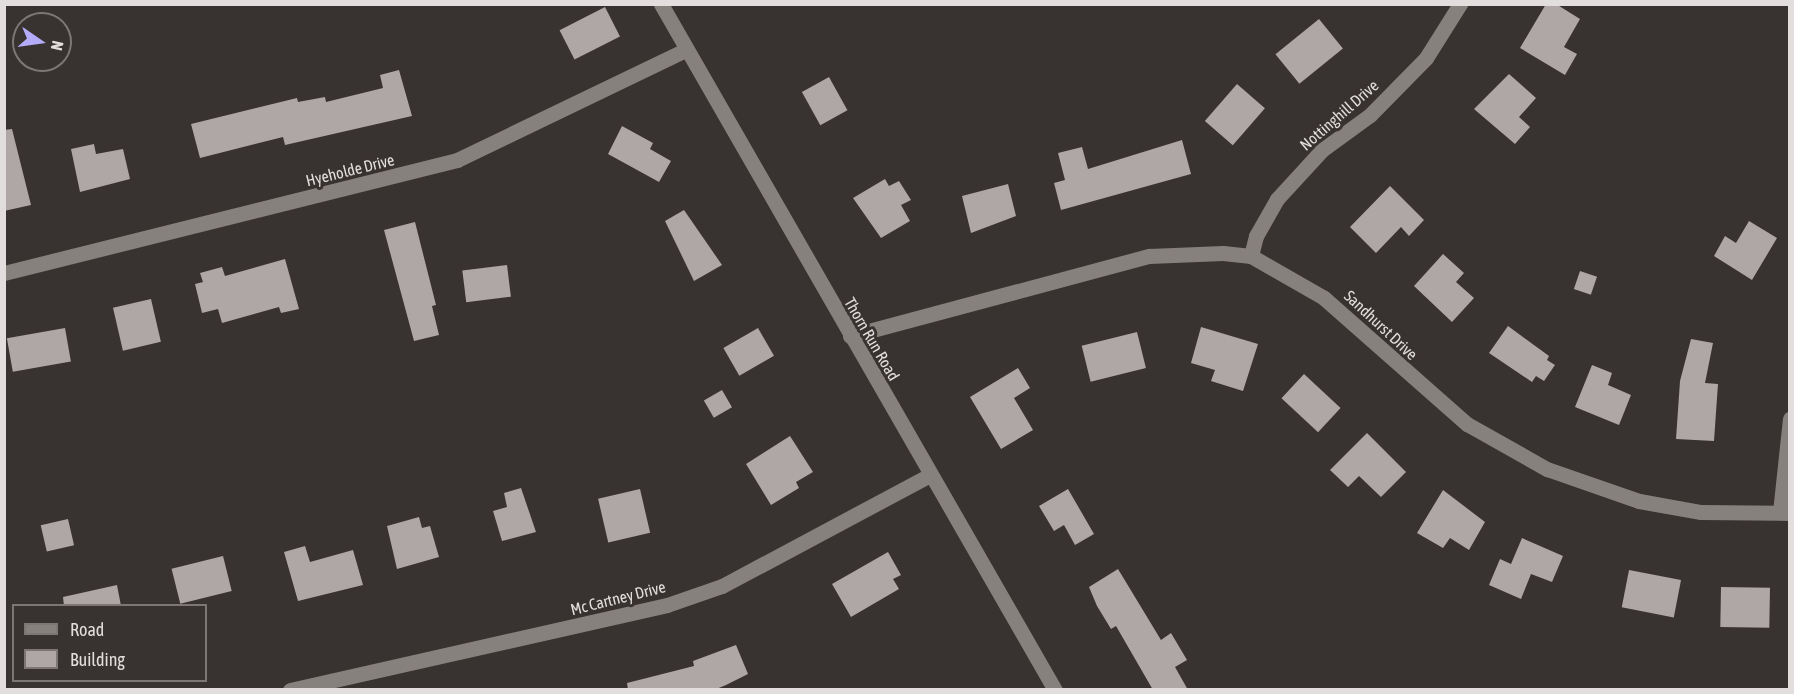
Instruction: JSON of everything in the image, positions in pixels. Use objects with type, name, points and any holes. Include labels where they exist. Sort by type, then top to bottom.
[{"type":"street","name":"Thorn Run Road","points":[[660,4],[1055,690]]},
{"type":"street","name":"Nottinghill Drive","points":[[1251,256],[1256,236],[1277,199],[1322,150],[1370,115],[1426,58],[1460,4]]},
{"type":"street","name":"Hyeholde Drive","points":[[4,273],[457,160],[686,50]]},
{"type":"street","name":"Sandhurst Drive","points":[[850,336],[1123,261],[1175,253],[1251,256],[1324,298],[1467,424],[1547,469],[1639,501],[1701,512],[1785,512],[1790,419]]},
{"type":"street","name":"Mc Cartney Drive","points":[[290,690],[667,605],[722,586],[930,475]]},
{"type":"building","points":[[1546,4],[1556,4],[1580,19],[1564,47],[1577,54],[1565,75],[1520,48]]},
{"type":"building","points":[[605,7],[620,36],[575,60],[560,30]]},
{"type":"building","points":[[1319,19],[1343,49],[1299,84],[1275,54]]},
{"type":"building","points":[[399,70],[412,116],[285,145],[283,137],[200,158],[191,124],[297,98],[298,102],[325,97],[326,102],[383,88],[380,75]]},
{"type":"building","points":[[1509,74],[1536,98],[1519,117],[1530,127],[1515,144],[1474,109]]},
{"type":"building","points":[[829,77],[847,110],[820,125],[802,92]]},
{"type":"building","points":[[1237,84],[1265,108],[1233,145],[1205,121]]},
{"type":"building","points":[[622,126],[653,143],[650,149],[671,161],[659,182],[608,154]]},
{"type":"building","points":[[12,129],[31,205],[4,211],[4,130]]},
{"type":"building","points":[[1182,140],[1191,174],[1061,210],[1054,183],[1065,180],[1058,153],[1082,147],[1088,169]]},
{"type":"building","points":[[94,144],[96,154],[123,149],[130,179],[80,192],[71,149]]},
{"type":"building","points":[[885,179],[889,186],[899,181],[911,200],[901,205],[910,221],[881,238],[853,198]]},
{"type":"building","points":[[1008,184],[1016,216],[971,233],[962,196]]},
{"type":"building","points":[[1390,186],[1424,220],[1409,236],[1401,227],[1376,253],[1350,227]]},
{"type":"building","points":[[684,210],[722,265],[694,281],[665,221]]},
{"type":"building","points":[[1749,221],[1777,238],[1752,280],[1714,256],[1725,236],[1736,243]]},
{"type":"building","points":[[415,222],[436,305],[432,306],[439,335],[414,341],[384,230]]},
{"type":"building","points":[[1443,254],[1464,273],[1456,282],[1474,298],[1452,322],[1414,286]]},
{"type":"building","points":[[285,259],[299,309],[281,313],[279,307],[222,323],[218,309],[202,313],[195,284],[203,282],[200,273],[222,267],[225,276]]},
{"type":"building","points":[[507,265],[511,297],[466,302],[462,270]]},
{"type":"building","points":[[1580,271],[1597,277],[1591,295],[1574,289]]},
{"type":"building","points":[[151,299],[161,342],[123,351],[113,308]]},
{"type":"building","points":[[1508,326],[1549,356],[1547,360],[1555,365],[1544,381],[1536,376],[1532,382],[1489,353]]},
{"type":"building","points":[[1201,327],[1258,344],[1243,391],[1211,381],[1215,370],[1191,363]]},
{"type":"building","points":[[65,328],[71,361],[13,372],[7,338]]},
{"type":"building","points":[[758,328],[774,356],[739,376],[723,348]]},
{"type":"building","points":[[1137,332],[1146,368],[1091,382],[1082,346]]},
{"type":"building","points":[[1691,339],[1713,343],[1705,383],[1718,384],[1714,441],[1676,439],[1680,381]]},
{"type":"building","points":[[1592,365],[1612,373],[1608,385],[1631,395],[1619,425],[1575,407]]},
{"type":"building","points":[[1018,368],[1030,388],[1014,398],[1033,430],[1001,449],[970,397]]},
{"type":"building","points":[[1304,374],[1341,408],[1318,432],[1281,398]]},
{"type":"building","points":[[722,390],[732,407],[714,418],[704,400]]},
{"type":"building","points":[[1367,433],[1406,472],[1381,497],[1359,476],[1348,487],[1330,470]]},
{"type":"building","points":[[790,436],[813,472],[796,482],[799,488],[771,505],[746,464]]},
{"type":"building","points":[[521,488],[536,532],[502,541],[493,511],[507,507],[504,493]]},
{"type":"building","points":[[640,489],[650,533],[608,543],[598,499]]},
{"type":"building","points":[[1068,489],[1094,534],[1075,545],[1064,525],[1054,531],[1039,506]]},
{"type":"building","points":[[1443,490],[1485,522],[1469,550],[1450,538],[1443,548],[1417,533]]},
{"type":"building","points":[[419,517],[422,528],[430,526],[439,557],[397,569],[387,526]]},
{"type":"building","points":[[68,519],[74,545],[47,552],[41,525]]},
{"type":"building","points":[[1522,538],[1563,556],[1552,582],[1531,574],[1521,599],[1489,585],[1500,559],[1511,564]]},
{"type":"building","points":[[305,546],[310,562],[353,550],[363,585],[298,601],[284,552]]},
{"type":"building","points":[[888,552],[901,575],[893,579],[899,589],[851,617],[832,584]]},
{"type":"building","points":[[223,556],[232,591],[180,604],[172,569]]},
{"type":"building","points":[[1118,569],[1161,640],[1171,633],[1187,660],[1175,667],[1188,690],[1153,690],[1116,626],[1111,629],[1097,606],[1089,587]]},
{"type":"building","points":[[1629,570],[1681,580],[1674,617],[1622,607]]},
{"type":"building","points":[[117,585],[121,604],[64,604],[63,597]]},
{"type":"building","points":[[1721,587],[1770,588],[1769,628],[1720,627]]},
{"type":"building","points":[[736,645],[748,674],[714,690],[628,690],[627,683],[694,666],[693,661]]}]
